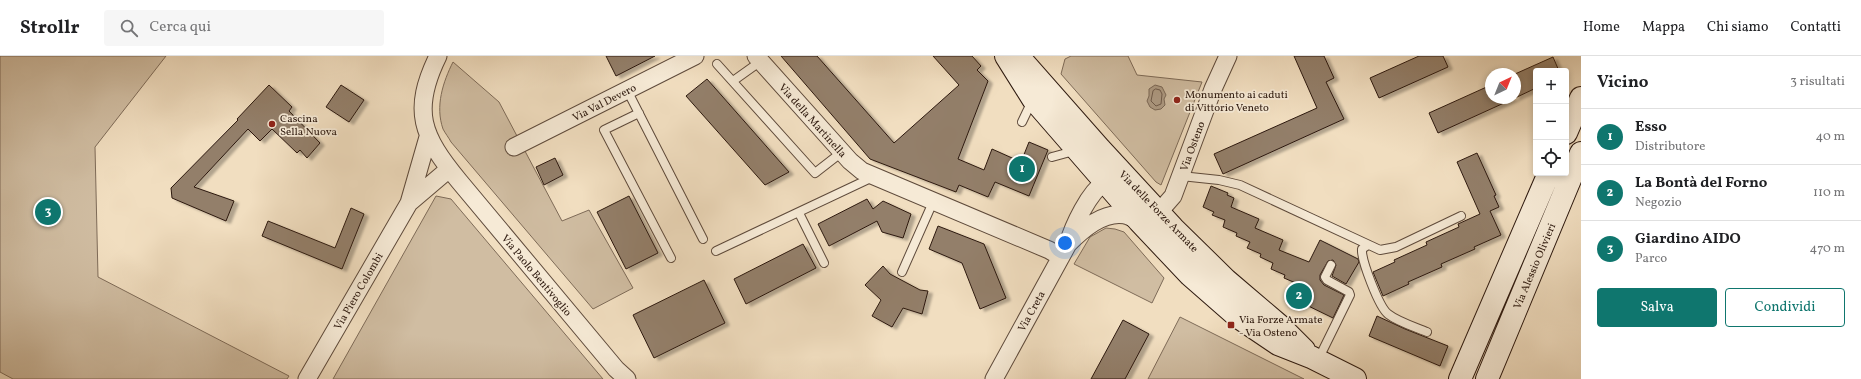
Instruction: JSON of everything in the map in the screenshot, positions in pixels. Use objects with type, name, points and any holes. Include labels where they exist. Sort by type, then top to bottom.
[{"type":"street","points":[[428,137],[424,117],[424,96],[428,77],[438,56]]},
{"type":"street","name":"Via Val Devero","points":[[514,147],[695,56]]},
{"type":"street","points":[[1006,56],[1042,96]]},
{"type":"street","name":"Via delle Forze Armate","points":[[1018,56],[1042,96],[1115,179],[1158,212],[1226,280],[1280,326],[1314,358]]},
{"type":"street","name":"Via Osteno","points":[[1139,221],[1158,212],[1173,196],[1213,88],[1228,56]]},
{"type":"street","name":"Via della Martinella","points":[[759,59],[842,152],[862,171],[1049,250],[1064,250]]},
{"type":"street","points":[[1569,126],[1581,98]]},
{"type":"street","name":"Via Paolo Bentivoglio","points":[[428,137],[435,151],[449,169],[616,369],[627,379]]},
{"type":"street","name":"Via Piero Colombi","points":[[307,379],[409,203],[428,137]]},
{"type":"street","name":"Via Alessio Olivieri","points":[[1487,379],[1581,153]]},
{"type":"street","name":"Via Piero Colombi","points":[[409,203],[449,169]]},
{"type":"street","name":"Via Alessio Olivieri","points":[[1460,379],[1548,176]]},
{"type":"street","name":"Via delle Forze Armate","points":[[1115,179],[1139,221],[1190,275],[1238,317],[1278,344],[1314,358],[1355,379]]},
{"type":"street","name":"Via Creta","points":[[994,379],[1064,250],[1072,230],[1094,192],[1115,179]]},
{"type":"street","name":"Via Creta","points":[[1064,250],[1084,229],[1111,215],[1124,215],[1139,221]]},
{"type":"lane","points":[[733,81],[759,59]]},
{"type":"lane","points":[[717,64],[815,173],[842,152]]},
{"type":"lane","points":[[627,90],[703,239]]},
{"type":"lane","points":[[1022,122],[1029,109],[1042,96]]},
{"type":"lane","points":[[639,113],[604,130],[671,258]]},
{"type":"lane","points":[[1052,157],[1082,142]]},
{"type":"lane","points":[[716,251],[875,176]]},
{"type":"lane","points":[[1181,176],[1219,180],[1240,185],[1380,250],[1396,247],[1461,216]]},
{"type":"lane","points":[[902,272],[933,202]]},
{"type":"lane","points":[[799,213],[824,263]]},
{"type":"lane","points":[[1368,245],[1362,249],[1362,258],[1385,312],[1427,332]]},
{"type":"lane","points":[[1314,358],[1350,295],[1347,291],[1327,280],[1326,277],[1331,265]]},
{"type":"shaded area","points":[[0,56],[166,56],[95,147],[98,277],[289,376],[287,379],[13,379],[0,372]]},
{"type":"shaded area","points":[[1071,56],[1128,56],[1137,75],[1202,82],[1161,185],[1156,182],[1061,74],[1065,59]]},
{"type":"shaded area","points":[[453,62],[499,102],[562,221],[589,210],[633,288],[593,309],[451,142],[443,129],[440,103],[443,86]]},
{"type":"shaded area","points":[[436,196],[451,199],[603,379],[333,379]]},
{"type":"shaded area","points":[[1106,228],[1124,232],[1164,278],[1152,303],[1074,264],[1090,237]]},
{"type":"shaded area","points":[[1180,317],[1304,379],[1148,379]]},
{"type":"water","points":[[1155,85],[1162,87],[1166,95],[1164,99],[1165,105],[1161,109],[1155,110],[1150,107],[1147,101],[1149,89]]},
{"type":"building","points":[[606,56],[655,56],[616,76]]},
{"type":"building","points":[[781,56],[817,56],[894,143],[959,85],[933,56],[972,56],[981,66],[977,70],[988,81],[958,159],[984,170],[992,149],[1021,162],[1029,142],[1048,150],[1029,196],[995,182],[988,197],[959,185],[956,192],[870,159]]},
{"type":"building","points":[[1294,56],[1324,56],[1334,78],[1326,82],[1344,119],[1223,174],[1214,154],[1317,108]]},
{"type":"building","points":[[1419,56],[1443,56],[1448,67],[1379,98],[1370,78]]},
{"type":"building","points":[[1553,57],[1558,68],[1533,68],[1533,89],[1521,95],[1521,71]]},
{"type":"building","points":[[707,79],[789,172],[765,185],[686,96]]},
{"type":"building","points":[[269,85],[292,107],[289,111],[320,143],[307,158],[300,150],[297,153],[272,129],[260,141],[248,129],[194,187],[234,201],[226,221],[172,198],[171,188],[238,120],[237,119]]},
{"type":"building","points":[[341,85],[364,100],[349,122],[326,107]]},
{"type":"building","points":[[1485,88],[1485,104],[1502,104],[1438,133],[1429,113]]},
{"type":"building","points":[[1477,153],[1496,195],[1494,196],[1499,207],[1490,211],[1501,235],[1474,247],[1475,249],[1441,264],[1442,267],[1408,282],[1409,284],[1383,296],[1373,272],[1395,262],[1394,260],[1427,245],[1426,242],[1459,227],[1458,224],[1480,214],[1457,162]]},
{"type":"building","points":[[555,158],[563,175],[544,185],[536,167]]},
{"type":"building","points":[[1211,186],[1228,193],[1227,195],[1234,198],[1231,207],[1259,219],[1255,228],[1283,240],[1279,250],[1309,262],[1320,240],[1358,259],[1359,262],[1346,284],[1332,276],[1336,265],[1333,260],[1328,261],[1320,275],[1320,280],[1324,285],[1344,295],[1333,318],[1292,298],[1298,284],[1284,278],[1285,275],[1271,269],[1273,263],[1260,257],[1261,254],[1247,248],[1250,242],[1236,236],[1237,233],[1223,227],[1225,220],[1212,215],[1214,212],[1203,207]]},
{"type":"building","points":[[629,196],[658,253],[626,269],[597,212]]},
{"type":"building","points":[[867,199],[873,209],[883,201],[911,214],[903,238],[882,232],[877,221],[829,246],[818,224]]},
{"type":"building","points":[[351,208],[364,214],[342,269],[262,236],[268,221],[335,248]]},
{"type":"building","points":[[938,226],[984,244],[1006,298],[980,309],[962,263],[929,249]]},
{"type":"building","points":[[803,244],[816,268],[746,304],[734,279]]},
{"type":"building","points":[[883,266],[890,274],[920,290],[928,291],[922,314],[903,308],[892,327],[872,316],[881,300],[865,285]]},
{"type":"building","points":[[704,280],[725,323],[654,358],[633,315]]},
{"type":"building","points":[[1377,316],[1448,346],[1440,366],[1369,336]]},
{"type":"building","points":[[1123,320],[1149,334],[1125,379],[1091,379]]},
{"type":"place","name":"Monumento ai caduti di Vittorio Veneto","points":[[1177,100]]},
{"type":"place","name":"Cascina Sella Nuova","points":[[272,124]]},
{"type":"place","name":"Esso","points":[[1022,169]]},
{"type":"place","name":"Giardino AIDO","points":[[48,212]]},
{"type":"place","name":"La Bontà del Forno","points":[[1299,296]]},
{"type":"place","name":"Via Forze Armate - Via Osteno","points":[[1231,325]]}]
